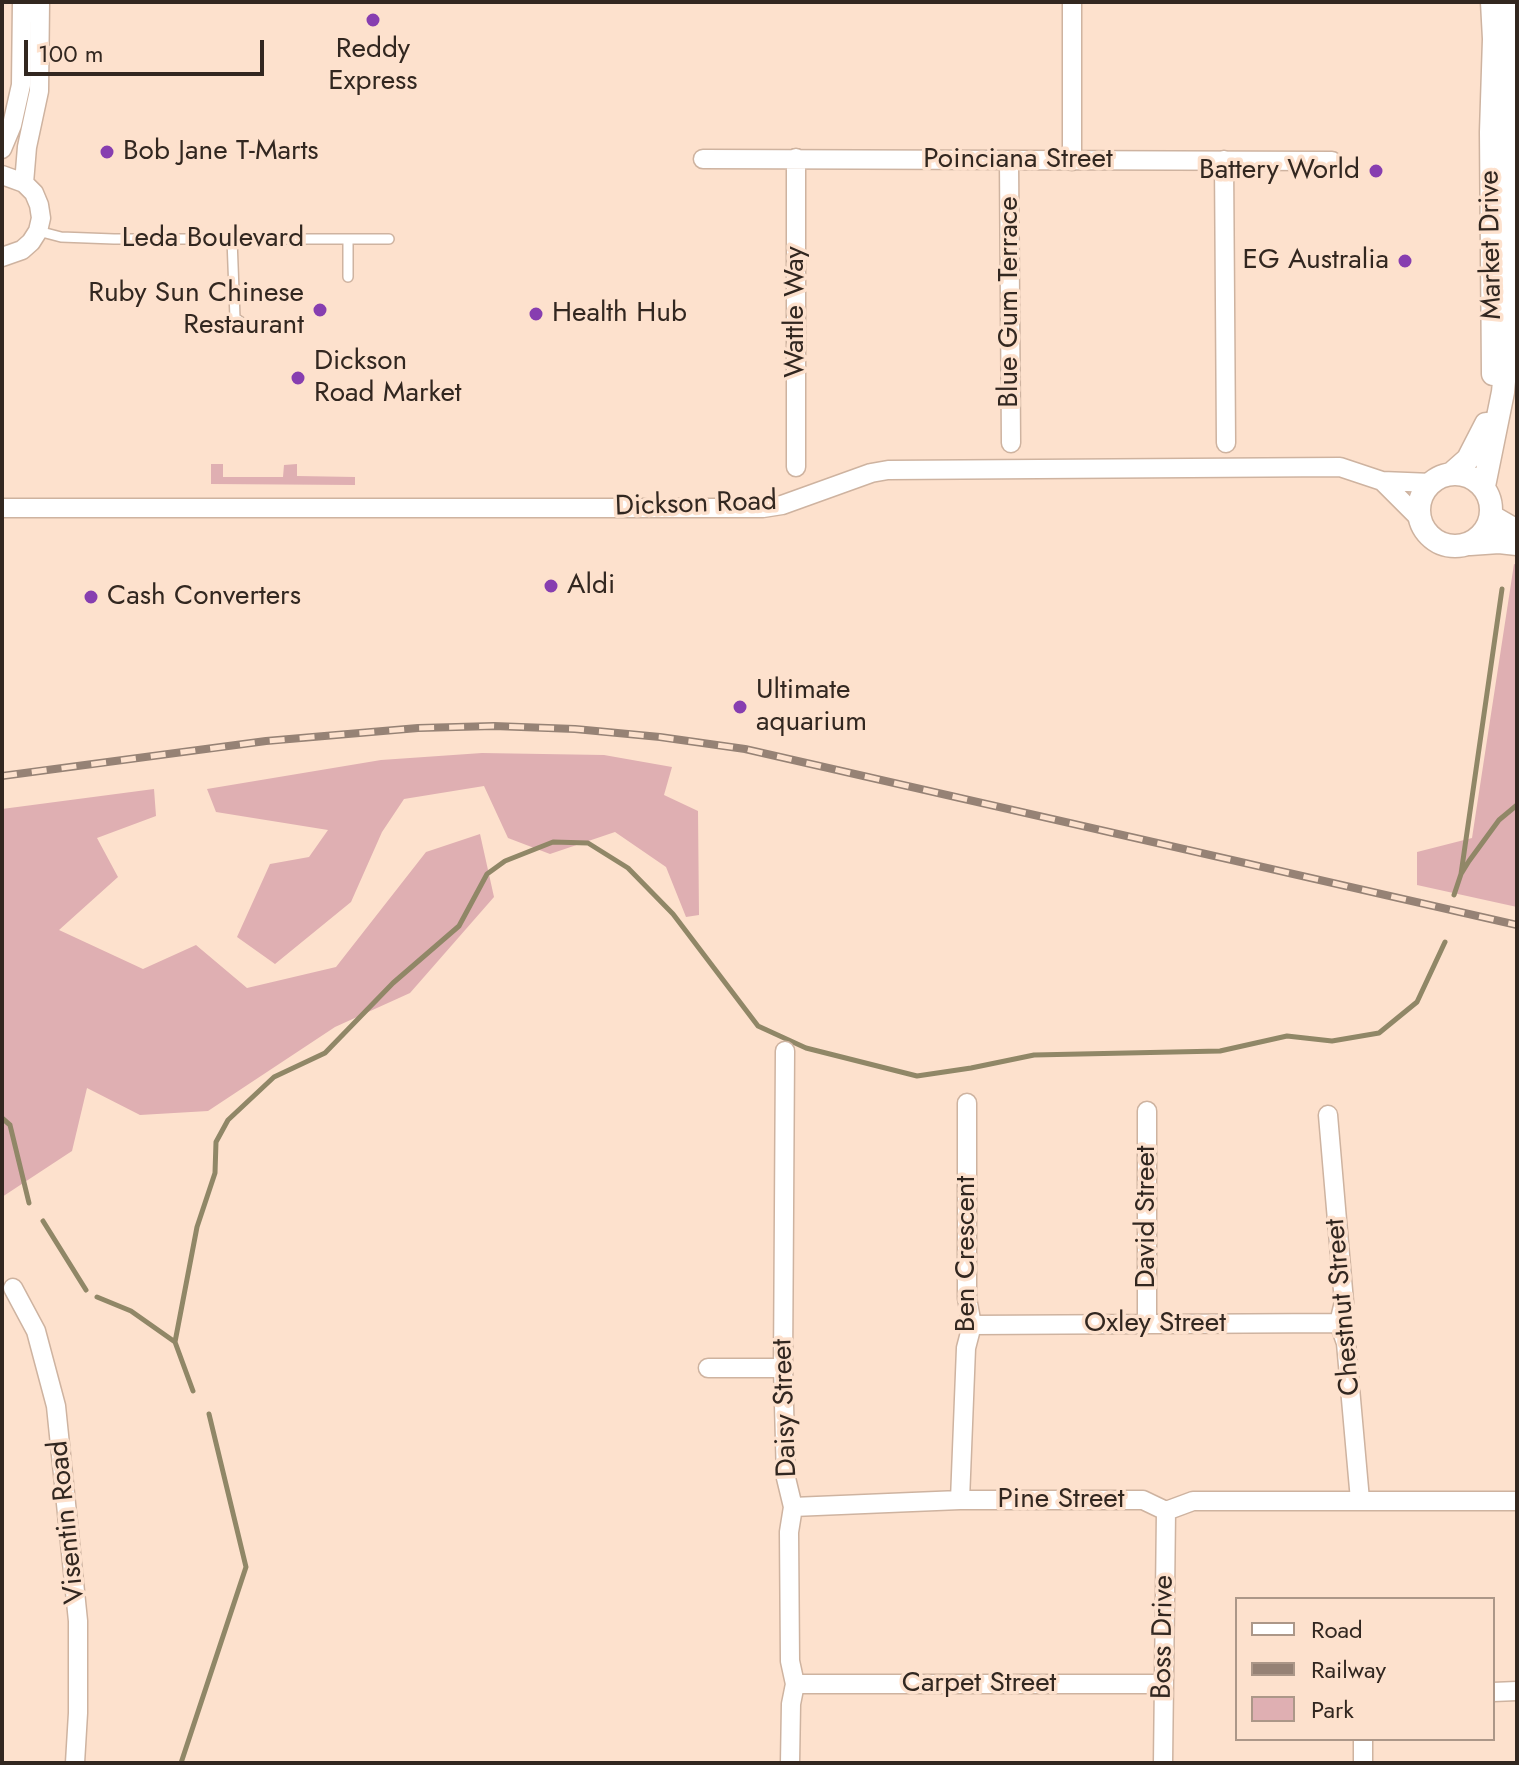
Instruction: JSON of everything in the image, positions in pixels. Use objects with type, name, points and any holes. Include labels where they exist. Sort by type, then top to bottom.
[{"type":"street","points":[[2,149],[12,125],[21,85],[22,2]]},
{"type":"street","points":[[24,183],[27,147],[39,91],[40,2]]},
{"type":"street","points":[[1072,2],[1072,161]]},
{"type":"street","name":"Market Drive","points":[[1484,486],[1503,392],[1509,341],[1506,176],[1492,2]]},
{"type":"street","name":"Market Drive","points":[[1441,478],[1468,459],[1479,443],[1493,391],[1506,176],[1512,2]]},
{"type":"street","name":"Wattle Way","points":[[796,158],[796,467]]},
{"type":"street","name":"Poinciana Street","points":[[703,159],[1332,161]]},
{"type":"street","points":[[1224,160],[1226,443]]},
{"type":"street","name":"Blue Gum Terrace","points":[[1009,161],[1011,443]]},
{"type":"street","points":[[2,175],[24,183],[34,193],[41,218],[38,231],[22,250],[2,257]]},
{"type":"street","name":"Dickson Road","points":[[2,508],[763,508],[782,505],[871,473],[888,470],[1340,467],[1382,481],[1441,478]]},
{"type":"street","points":[[1470,544],[1483,534],[1491,516],[1491,504],[1484,486],[1475,479],[1441,478],[1423,493],[1419,506],[1420,519],[1426,532],[1438,543],[1454,547],[1517,544]]},
{"type":"street","name":"Dickson Road","points":[[1382,481],[1420,519]]},
{"type":"street","points":[[1491,516],[1517,531]]},
{"type":"street","name":"Daisy Street","points":[[785,1051],[783,1368],[786,1478],[793,1507],[789,1532],[790,1661],[795,1684],[791,1704],[790,1763]]},
{"type":"street","name":"Ben Crescent","points":[[960,1500],[966,1348],[972,1325],[967,1298],[967,1103]]},
{"type":"street","name":"David Street","points":[[1147,1111],[1147,1323]]},
{"type":"street","name":"Chestnut Street","points":[[1328,1115],[1344,1302],[1339,1323],[1346,1343],[1360,1500]]},
{"type":"street","name":"Visentin Road","points":[[13,1288],[36,1331],[56,1406],[78,1621],[75,1763]]},
{"type":"street","name":"Oxley Street","points":[[972,1325],[1339,1323]]},
{"type":"street","points":[[708,1368],[783,1368]]},
{"type":"street","name":"Pine Street","points":[[793,1507],[960,1500],[1143,1500],[1166,1511],[1193,1501],[1517,1501]]},
{"type":"street","name":"Boss Drive","points":[[1163,1763],[1166,1511]]},
{"type":"street","name":"Carpet Street","points":[[795,1684],[1163,1684]]},
{"type":"street","points":[[1495,1692],[1517,1691]]},
{"type":"street","points":[[1363,1741],[1363,1763]]},
{"type":"lane","name":"Leda Boulevard","points":[[38,231],[70,238],[389,239]]},
{"type":"lane","points":[[232,239],[235,318],[250,328],[263,329]]},
{"type":"lane","points":[[348,239],[348,277]]},
{"type":"green space","points":[[211,464],[223,464],[223,477],[283,477],[284,465],[297,464],[297,476],[355,477],[355,485],[211,484]]},
{"type":"green space","points":[[1514,564],[1517,565],[1517,907],[1417,885],[1417,852],[1472,838]]},
{"type":"green space","points":[[482,753],[604,755],[672,767],[664,795],[698,811],[699,915],[686,917],[666,867],[615,832],[550,854],[508,838],[484,786],[404,799],[382,832],[351,902],[275,964],[237,937],[270,864],[309,857],[328,830],[216,812],[207,789],[381,760]]},
{"type":"green space","points":[[154,789],[156,816],[97,838],[118,877],[59,930],[143,969],[196,945],[247,988],[336,967],[426,852],[480,834],[494,897],[410,993],[335,1027],[208,1111],[140,1115],[87,1088],[72,1151],[2,1197],[2,809]]},
{"type":"waterway","points":[[1461,874],[1502,589]]},
{"type":"waterway","points":[[1454,895],[1469,861],[1499,820],[1517,805]]},
{"type":"waterway","points":[[193,1391],[175,1342],[197,1227],[215,1173],[216,1142],[228,1120],[274,1077],[325,1053],[393,983],[459,926],[487,874],[505,861],[553,842],[588,843],[628,868],[673,914],[758,1026],[806,1048],[917,1076],[1034,1055],[1220,1051],[1287,1036],[1332,1041],[1379,1033],[1417,1002],[1445,942]]},
{"type":"waterway","points":[[2,1118],[10,1125],[29,1203]]},
{"type":"waterway","points":[[43,1221],[86,1290]]},
{"type":"waterway","points":[[97,1297],[131,1311],[175,1342]]},
{"type":"waterway","points":[[181,1763],[246,1567],[209,1414]]},
{"type":"railway","points":[[2,776],[266,741],[418,728],[494,726],[575,729],[660,737],[745,749],[1517,925]]},
{"type":"place","name":"Reddy Express","points":[[373,20]]},
{"type":"place","name":"Bob Jane T-Marts","points":[[107,152]]},
{"type":"place","name":"Battery World","points":[[1376,171]]},
{"type":"place","name":"EG Australia","points":[[1405,261]]},
{"type":"place","name":"Ruby Sun Chinese Restaurant","points":[[320,310]]},
{"type":"place","name":"Health Hub","points":[[536,314]]},
{"type":"place","name":"Dickson Road Market","points":[[298,378]]},
{"type":"place","name":"Aldi","points":[[551,586]]},
{"type":"place","name":"Cash Converters","points":[[91,597]]},
{"type":"place","name":"Ultimate aquarium","points":[[740,707]]}]
